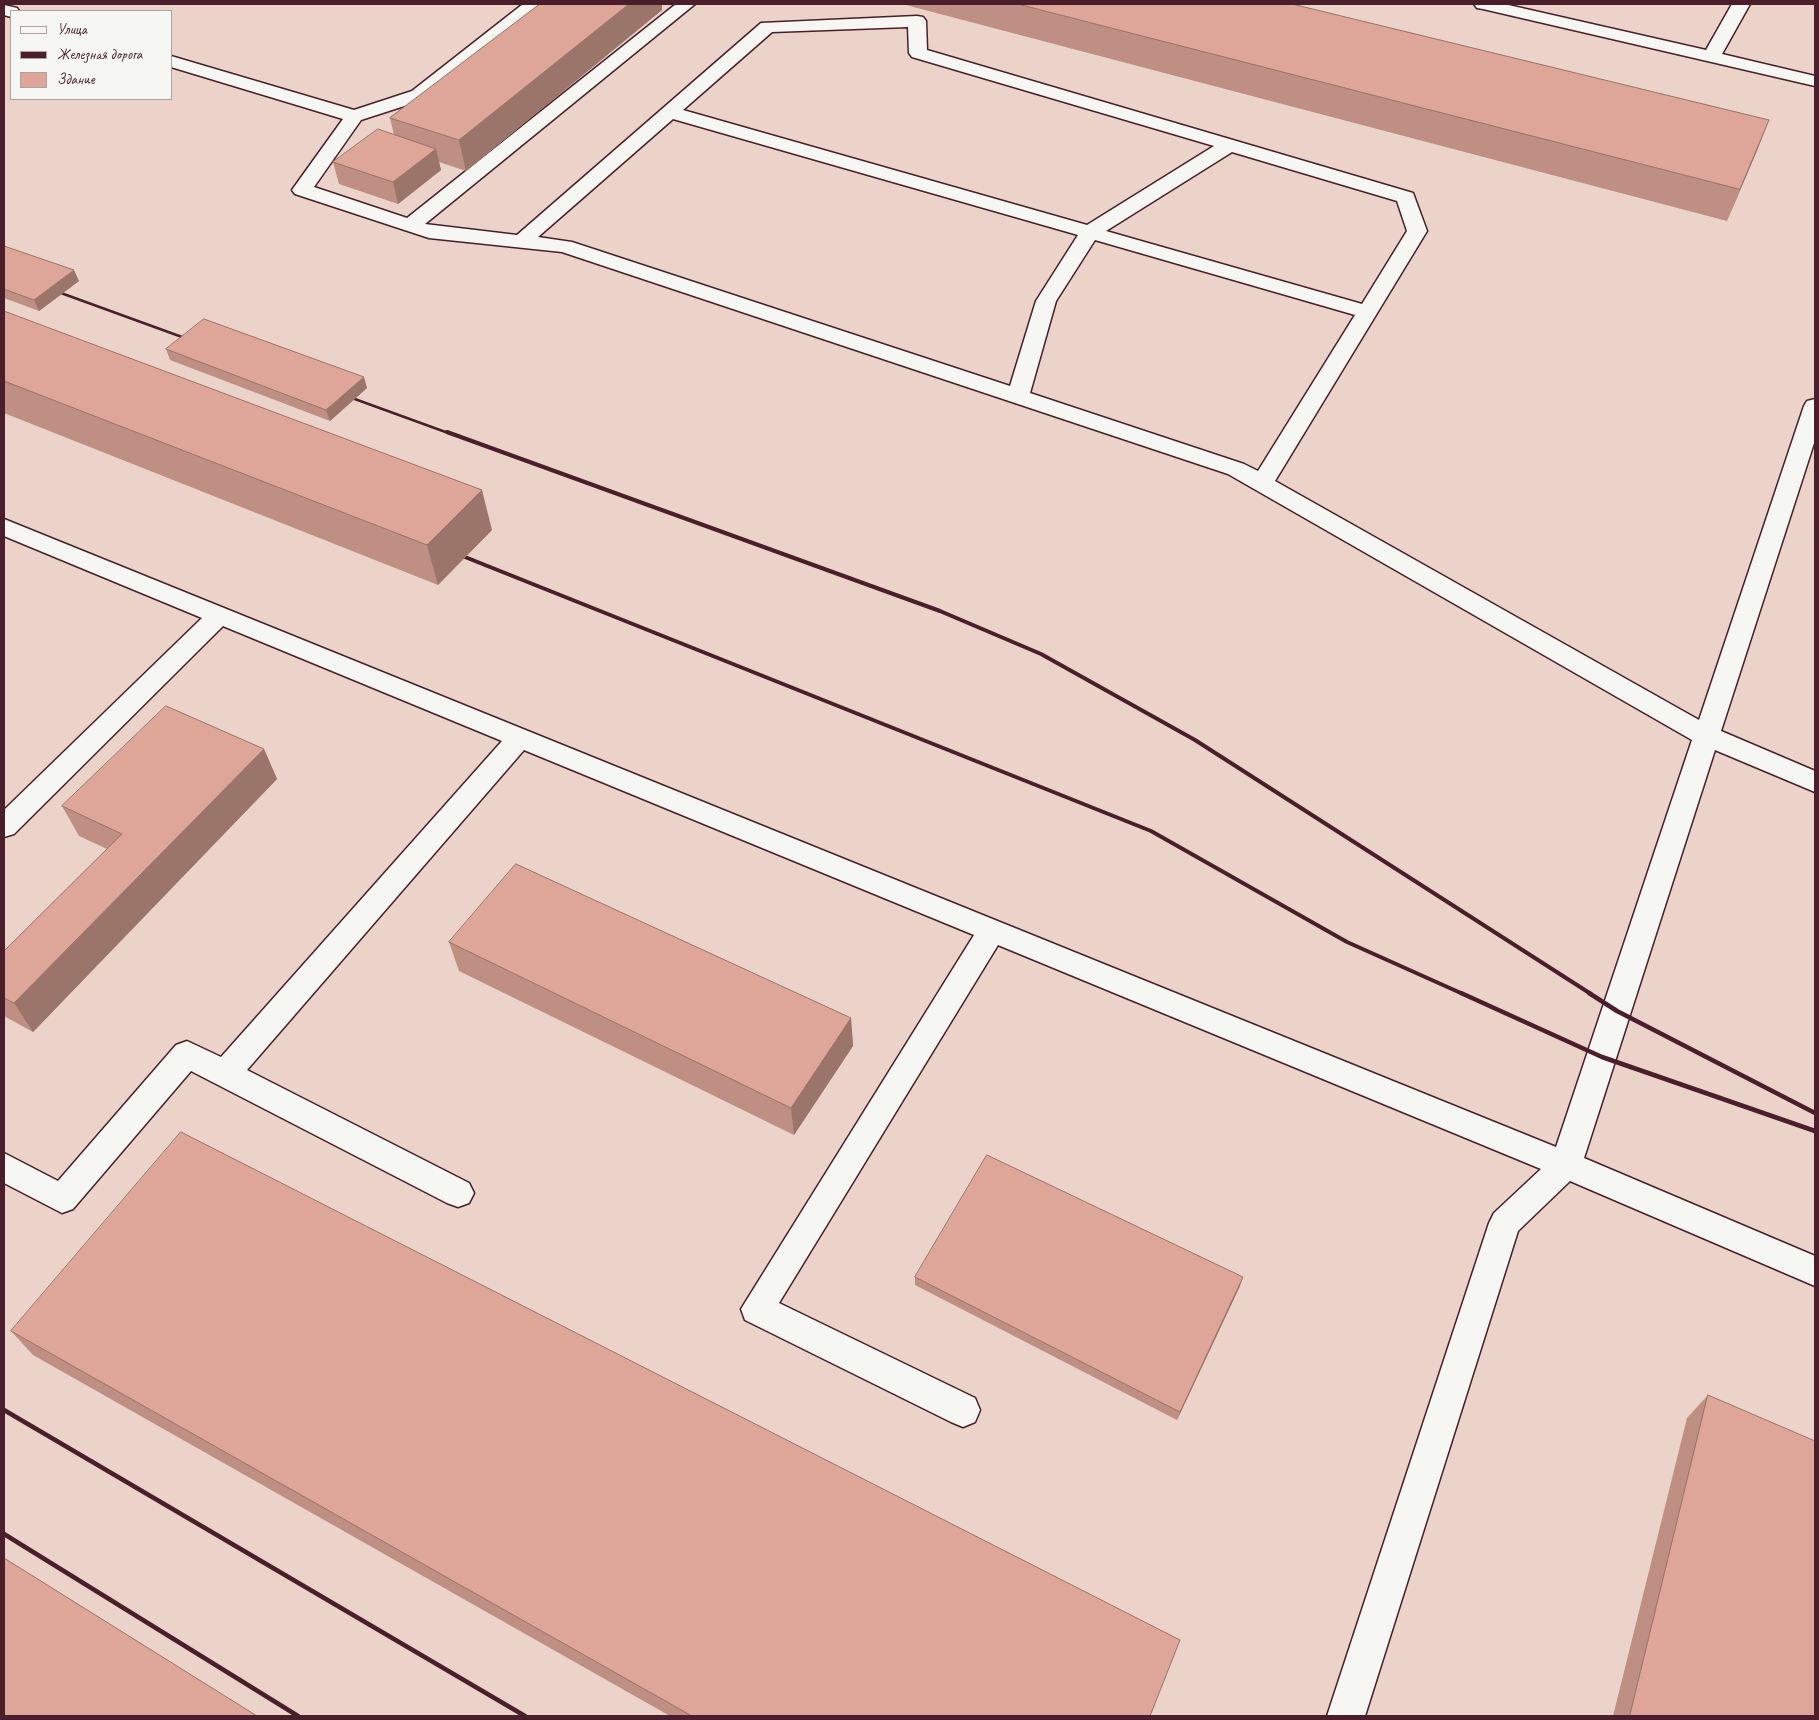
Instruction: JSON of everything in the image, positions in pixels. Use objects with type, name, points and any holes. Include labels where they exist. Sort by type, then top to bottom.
[{"type":"lane","points":[[172,61],[354,116],[419,95],[534,4]]},
{"type":"lane","points":[[410,226],[686,4]]},
{"type":"lane","points":[[1483,4],[1815,81]]},
{"type":"lane","points":[[1711,57],[1741,4]]},
{"type":"lane","points":[[521,242],[767,27],[917,21],[918,54],[1406,197],[1417,231],[1262,484]]},
{"type":"lane","points":[[670,112],[1367,312]]},
{"type":"lane","points":[[354,116],[302,190],[429,232],[565,246],[1236,469],[1707,736],[1815,782]]},
{"type":"lane","points":[[1018,397],[1046,301],[1090,232],[1229,145]]},
{"type":"lane","points":[[1349,1715],[1505,1223],[1566,1165],[1815,406]]},
{"type":"lane","points":[[4,527],[1566,1165],[1815,1272]]},
{"type":"lane","points":[[4,827],[220,616]]},
{"type":"lane","points":[[226,1073],[520,738]]},
{"type":"lane","points":[[963,1410],[757,1309],[992,930]]},
{"type":"lane","points":[[4,1167],[62,1199],[187,1054],[458,1193]]},
{"type":"shaded area","points":[[4,4],[1815,4],[1815,1716],[4,1716]]},
{"type":"building","points":[[540,4],[629,4],[459,140],[390,118]]},
{"type":"building","points":[[1018,4],[1292,4],[1769,120],[1740,189]]},
{"type":"building","points":[[378,129],[436,149],[393,182],[333,162]]},
{"type":"building","points":[[4,246],[74,270],[34,300],[4,289]]},
{"type":"building","points":[[4,311],[482,490],[427,545],[4,381]]},
{"type":"building","points":[[204,319],[364,377],[326,410],[166,349]]},
{"type":"building","points":[[166,706],[264,749],[14,1003],[4,998],[4,951],[122,834],[62,806]]},
{"type":"building","points":[[516,864],[851,1018],[791,1108],[449,942]]},
{"type":"building","points":[[181,1132],[1180,1640],[1150,1716],[692,1716],[11,1331]]},
{"type":"building","points":[[987,1155],[1243,1277],[1180,1412],[915,1277]]},
{"type":"building","points":[[1708,1395],[1815,1441],[1815,1716],[1630,1716]]},
{"type":"building","points":[[4,1558],[257,1716],[4,1716]]},
{"type":"railway","points":[[50,289],[193,341]]},
{"type":"railway","points":[[341,394],[451,434]]},
{"type":"railway","points":[[447,432],[940,611],[1041,654],[1195,740],[1591,994]]},
{"type":"railway","points":[[465,557],[1151,831],[1347,942],[1463,994]]},
{"type":"railway","points":[[1461,993],[1602,1057],[1815,1131]]},
{"type":"railway","points":[[1589,993],[1617,1011],[1815,1113]]},
{"type":"railway","points":[[4,1410],[525,1716]]},
{"type":"railway","points":[[4,1534],[298,1716]]}]
